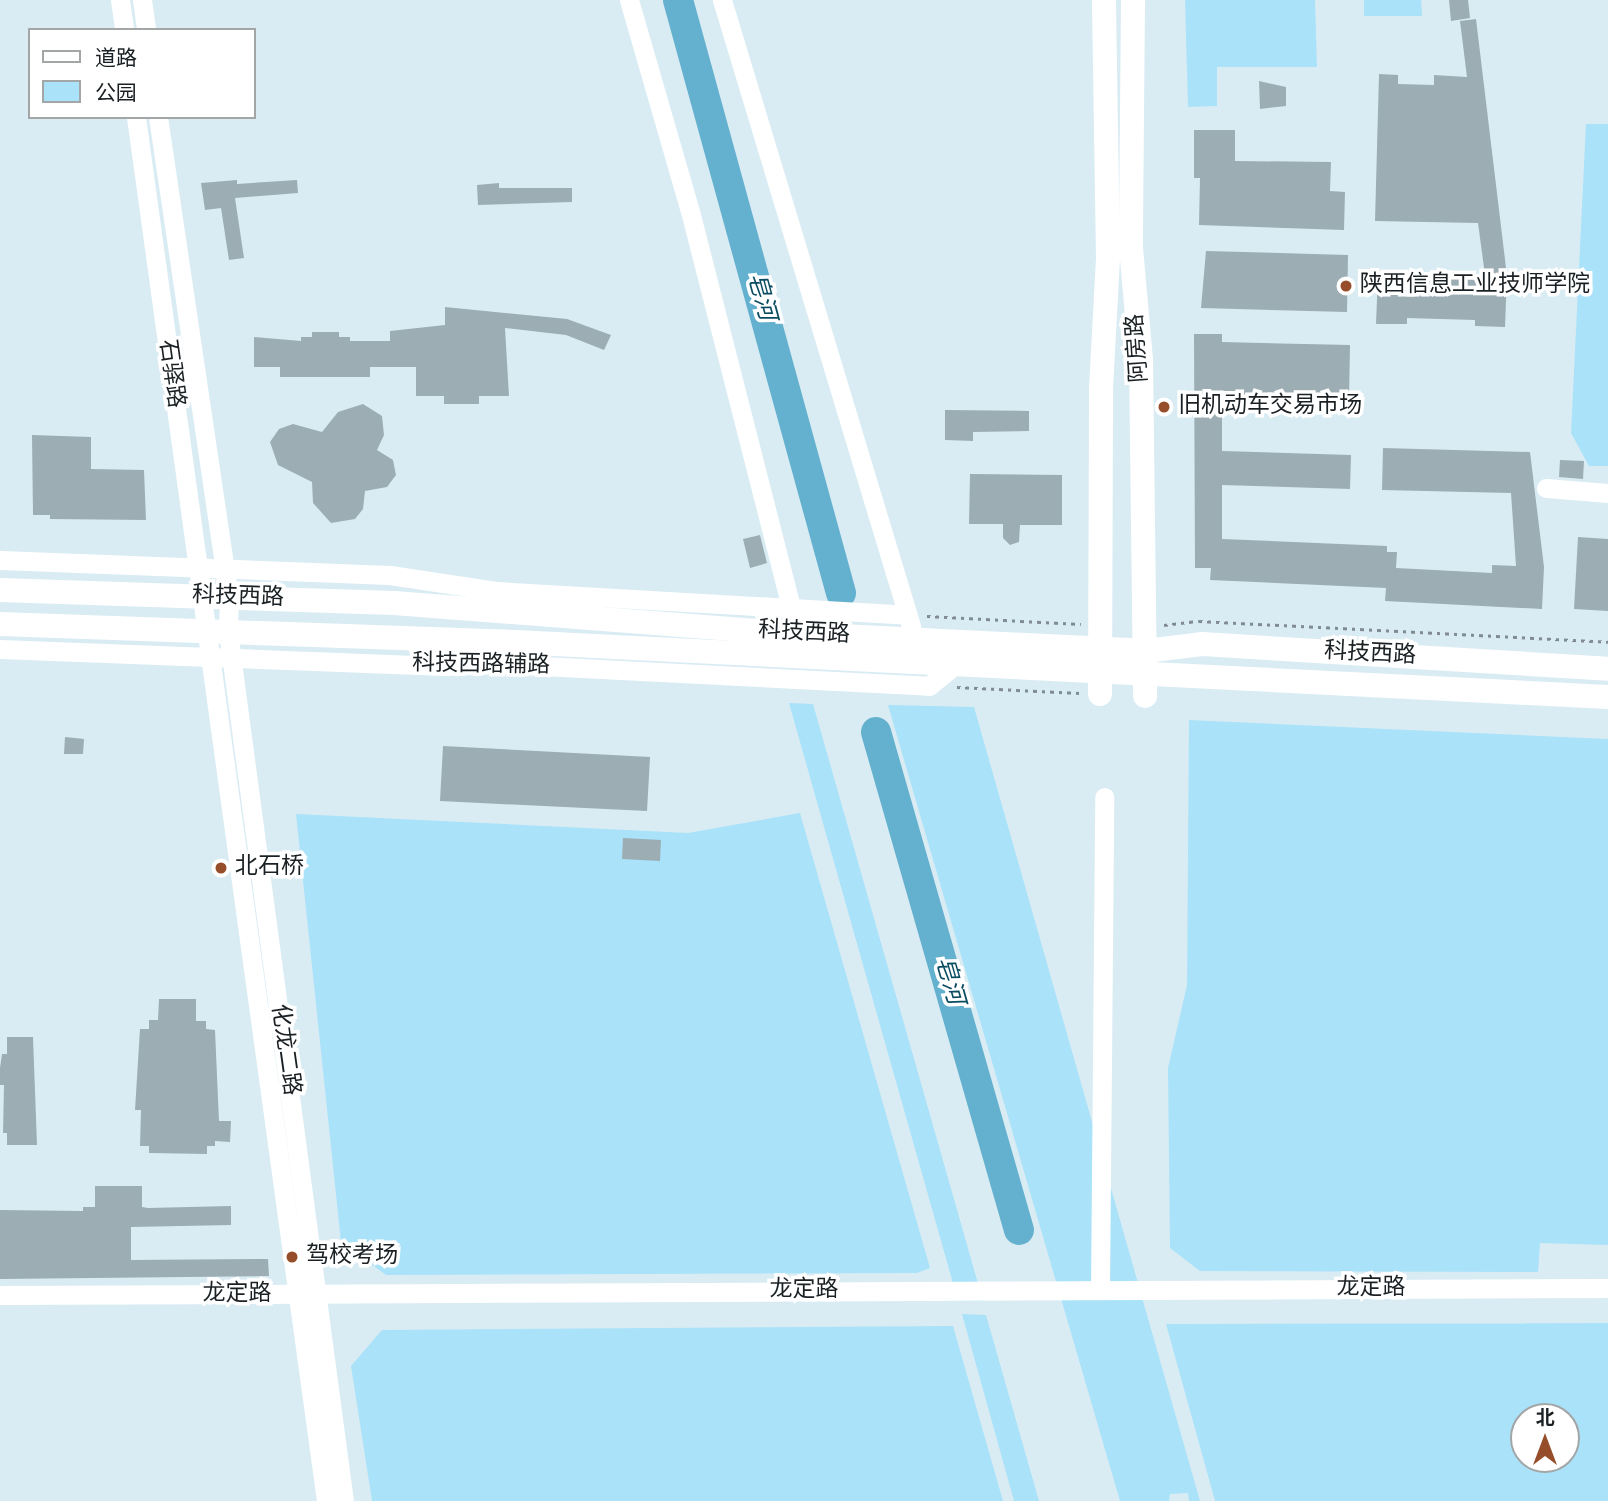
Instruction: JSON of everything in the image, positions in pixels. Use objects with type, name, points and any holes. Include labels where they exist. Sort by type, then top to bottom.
[{"type":"main road","name":"阿房路","points":[[1100,684],[1101,388],[1108,257],[1104,0]]},
{"type":"main road","name":"阿房路","points":[[1133,0],[1131,248],[1141,359],[1145,686]]},
{"type":"main road","name":"科技西路","points":[[0,590],[394,603],[798,634],[1145,651],[1202,644],[1608,669]]},
{"type":"main road","name":"科技西路","points":[[0,624],[216,631],[954,666],[1100,684],[1608,697]]},
{"type":"street","points":[[120,0],[124,28]]},
{"type":"street","points":[[142,0],[146,28]]},
{"type":"street","points":[[629,0],[691,211],[798,634]]},
{"type":"street","points":[[722,0],[915,639]]},
{"type":"street","name":"石驿路","points":[[136,119],[195,567],[200,598],[216,631]]},
{"type":"street","name":"石驿路","points":[[158,119],[229,598]]},
{"type":"street","points":[[1546,488],[1608,493]]},
{"type":"street","points":[[0,560],[390,575],[496,590],[907,615]]},
{"type":"street","name":"化龙二路","points":[[229,598],[207,656],[306,1294],[344,1501]]},
{"type":"street","name":"化龙二路","points":[[216,631],[232,657],[306,1294],[326,1501]]},
{"type":"street","name":"科技西路辅路","points":[[0,649],[501,664],[929,686],[954,666]]},
{"type":"street","points":[[1100,1290],[1104,797]]},
{"type":"street","name":"龙定路","points":[[0,1295],[1608,1288]]},
{"type":"green space","points":[[1185,0],[1315,0],[1317,67],[1217,67],[1217,106],[1188,107]]},
{"type":"green space","points":[[1364,0],[1421,0],[1422,16],[1364,16]]},
{"type":"green space","points":[[1586,124],[1608,124],[1608,466],[1589,466],[1571,433]]},
{"type":"green space","points":[[789,703],[813,704],[983,1301],[958,1301]]},
{"type":"green space","points":[[888,705],[974,707],[1200,1501],[1189,1501],[1188,1493],[1170,1494],[1169,1501],[1120,1501]]},
{"type":"green space","points":[[1189,720],[1608,739],[1608,1245],[1540,1243],[1538,1272],[1200,1271],[1170,1248],[1168,1068],[1187,985]]},
{"type":"green space","points":[[800,813],[930,1268],[917,1273],[386,1275],[341,1242],[296,814],[688,833]]},
{"type":"green space","points":[[962,1314],[986,1315],[1039,1501],[1014,1501]]},
{"type":"green space","points":[[1608,1323],[1608,1501],[1215,1501],[1166,1324]]},
{"type":"green space","points":[[953,1326],[1003,1501],[372,1501],[351,1366],[382,1330]]},
{"type":"building","points":[[1449,0],[1468,0],[1470,18],[1451,21]]},
{"type":"building","points":[[1476,19],[1507,276],[1505,327],[1475,326],[1475,320],[1407,318],[1407,324],[1376,324],[1378,273],[1476,280],[1476,275],[1485,275],[1478,223],[1375,221],[1379,74],[1398,75],[1398,84],[1434,85],[1434,75],[1467,77],[1460,21]]},
{"type":"building","points":[[1259,81],[1286,87],[1286,106],[1260,109]]},
{"type":"building","points":[[1194,130],[1235,130],[1235,161],[1331,162],[1330,191],[1345,192],[1344,230],[1199,225],[1200,178],[1194,178]]},
{"type":"building","points":[[237,180],[237,184],[297,180],[298,193],[235,198],[244,258],[229,260],[221,208],[205,210],[201,183]]},
{"type":"building","points":[[499,183],[499,188],[572,188],[572,202],[478,205],[477,185]]},
{"type":"building","points":[[1206,251],[1348,255],[1347,312],[1201,308]]},
{"type":"building","points":[[445,307],[567,319],[611,335],[604,350],[566,335],[505,328],[509,396],[479,396],[479,404],[444,404],[444,396],[416,396],[416,367],[370,367],[370,377],[280,377],[280,367],[254,367],[254,337],[301,341],[301,337],[312,337],[312,332],[339,332],[339,337],[350,337],[350,341],[390,341],[390,331],[445,325]]},
{"type":"building","points":[[1194,334],[1222,334],[1222,342],[1350,345],[1349,400],[1222,396],[1222,451],[1351,455],[1350,489],[1222,485],[1222,539],[1387,546],[1387,552],[1397,552],[1396,568],[1492,573],[1492,565],[1516,566],[1511,493],[1382,490],[1383,448],[1530,452],[1544,567],[1542,609],[1385,601],[1386,588],[1210,580],[1211,568],[1195,568]]},
{"type":"building","points":[[363,404],[382,416],[384,435],[377,450],[393,460],[396,475],[387,487],[365,491],[363,509],[355,519],[331,523],[313,503],[312,482],[278,465],[270,442],[279,429],[293,424],[322,432],[338,412]]},
{"type":"building","points":[[945,410],[1029,411],[1029,431],[973,432],[973,441],[945,440]]},
{"type":"building","points":[[32,435],[91,437],[91,469],[144,470],[146,520],[50,519],[50,515],[33,515]]},
{"type":"building","points":[[1560,460],[1584,461],[1583,479],[1559,477]]},
{"type":"building","points":[[970,474],[1062,475],[1062,525],[1020,525],[1019,542],[1010,545],[1003,538],[1003,524],[969,524]]},
{"type":"building","points":[[760,535],[767,563],[750,568],[743,539]]},
{"type":"building","points":[[1578,537],[1608,539],[1608,611],[1574,609]]},
{"type":"building","points":[[65,737],[84,739],[83,754],[64,754]]},
{"type":"building","points":[[443,746],[650,757],[647,811],[440,801]]},
{"type":"building","points":[[623,838],[661,840],[660,861],[622,859]]},
{"type":"building","points":[[159,999],[196,999],[196,1021],[206,1021],[206,1029],[215,1030],[219,1121],[231,1121],[230,1142],[215,1141],[215,1146],[207,1146],[207,1154],[149,1153],[149,1146],[140,1146],[141,1110],[135,1110],[140,1029],[149,1029],[149,1020],[158,1020]]},
{"type":"building","points":[[7,1037],[33,1037],[37,1145],[7,1145],[7,1133],[3,1133],[4,1085],[0,1085],[0,1068],[2,1054],[7,1054]]},
{"type":"building","points":[[95,1186],[142,1186],[142,1207],[148,1208],[231,1206],[231,1225],[131,1227],[131,1260],[268,1259],[269,1276],[0,1279],[0,1210],[83,1211],[83,1207],[95,1207]]},
{"type":"waterway","name":"皂河","points":[[678,0],[841,593]]},
{"type":"waterway","name":"皂河","points":[[876,732],[1019,1230]]},
{"type":"place","name":"陕西信息工业技师学院","points":[[1346,286]]},
{"type":"place","name":"旧机动车交易市场","points":[[1164,407]]},
{"type":"place","name":"北石桥","points":[[221,868]]},
{"type":"place","name":"驾校考场","points":[[292,1257]]}]
